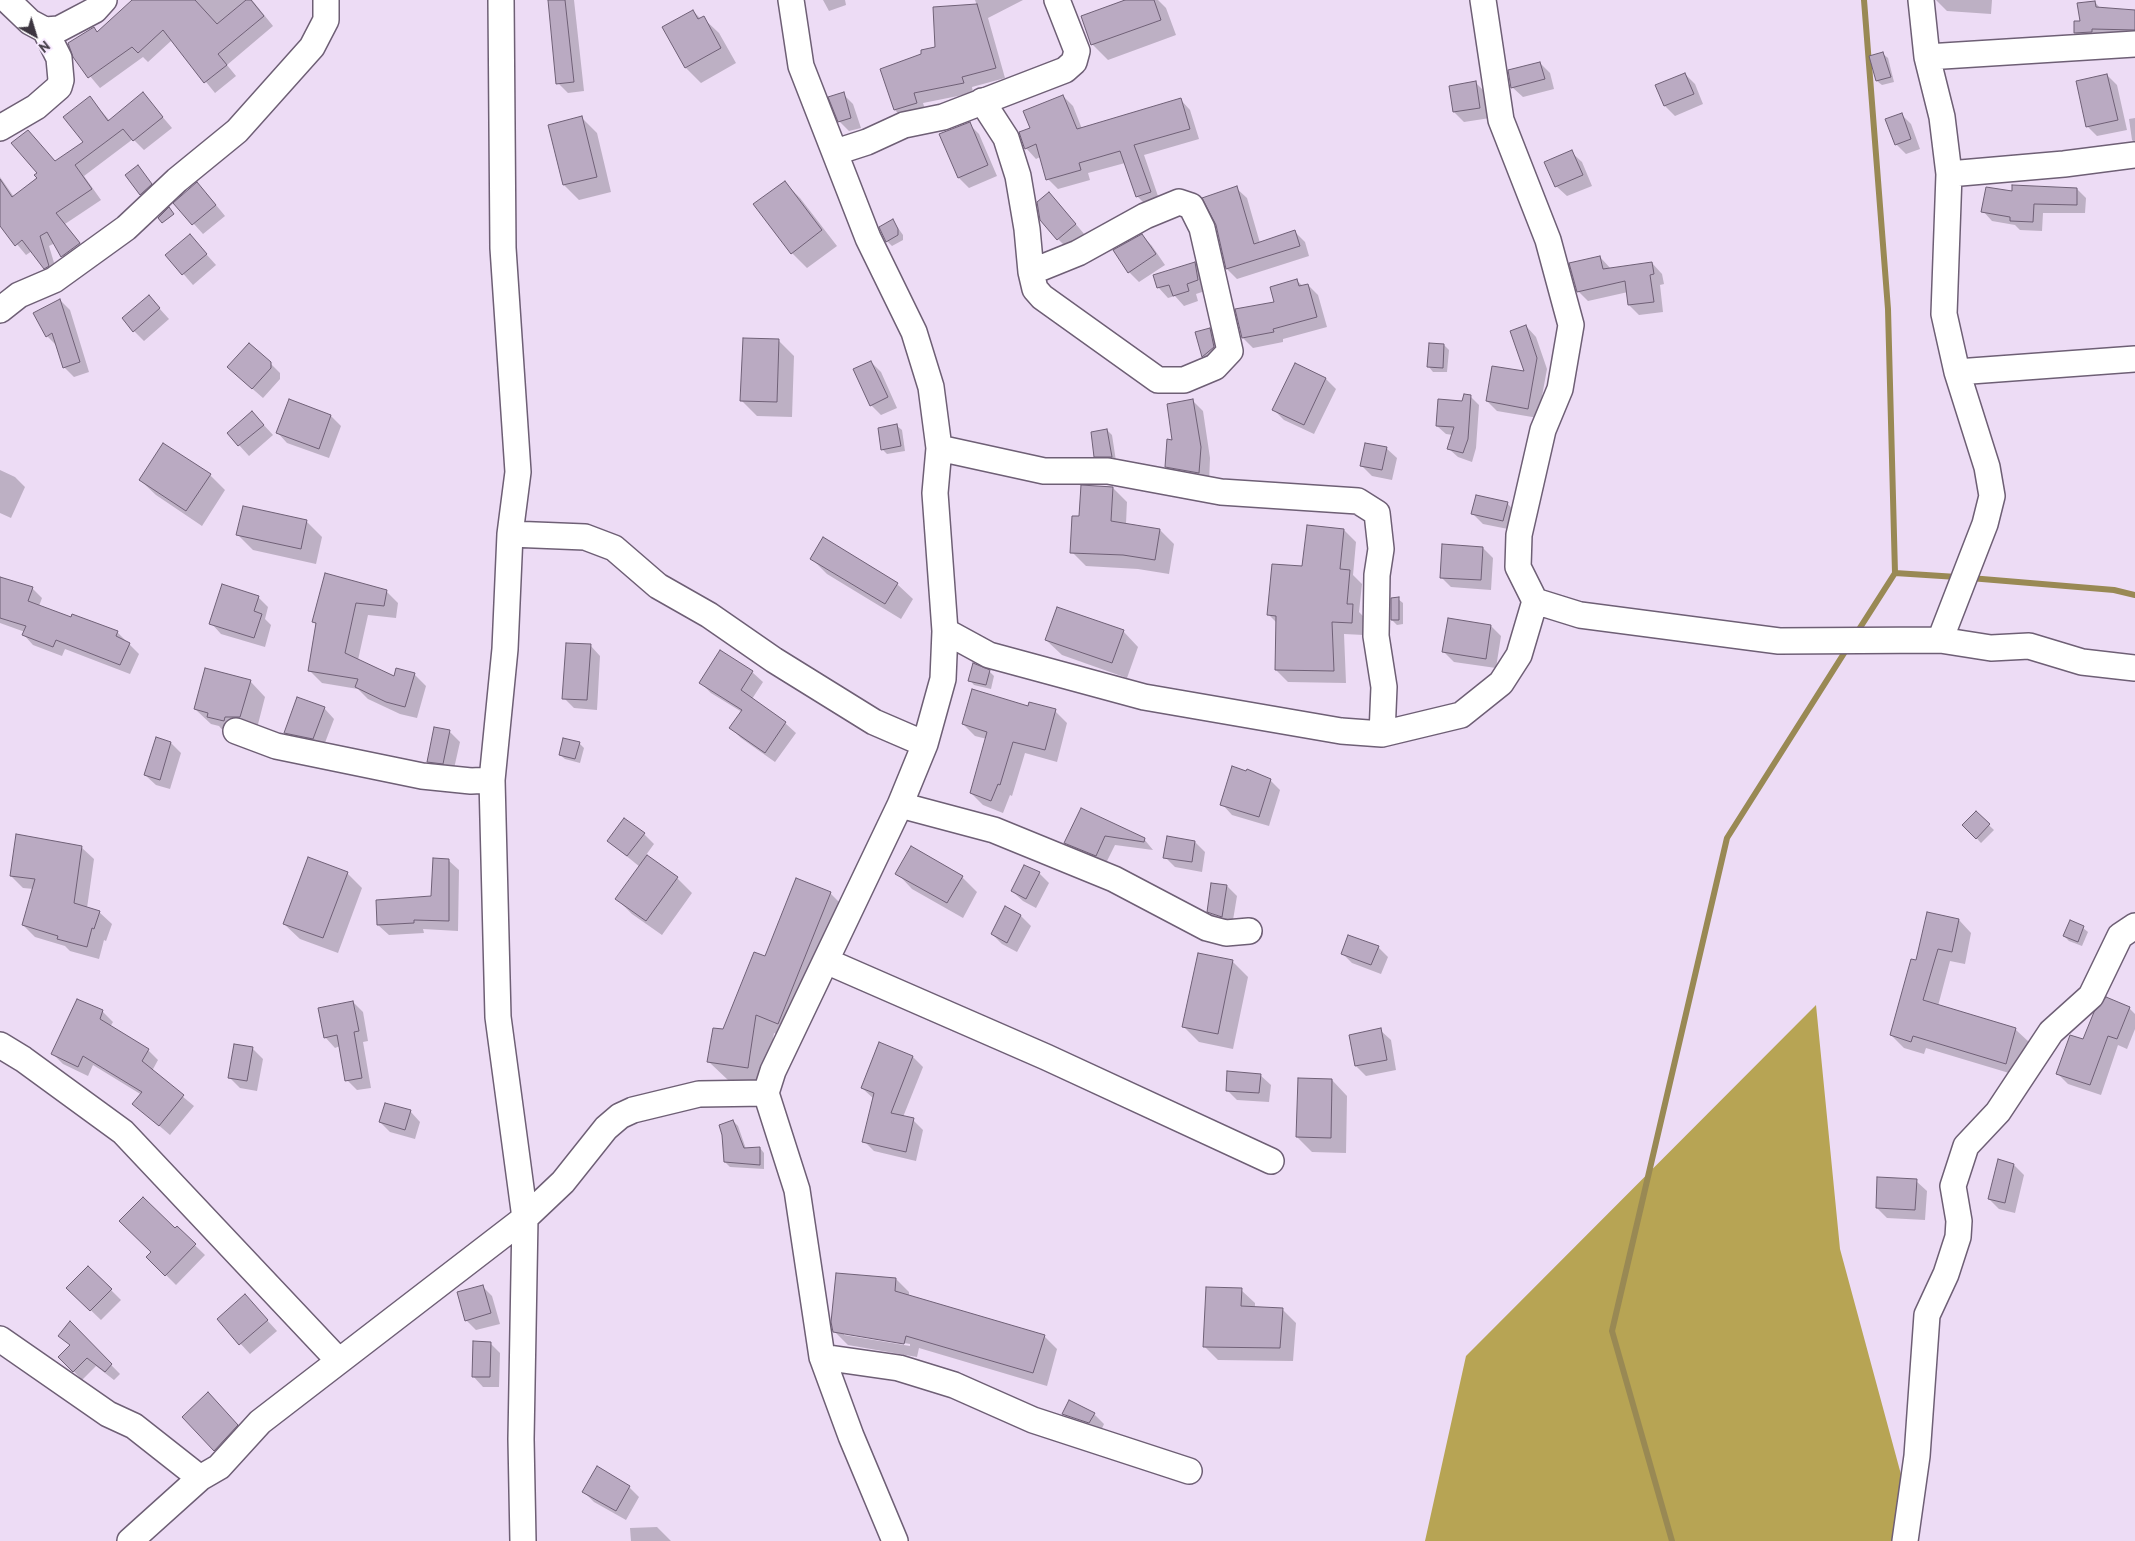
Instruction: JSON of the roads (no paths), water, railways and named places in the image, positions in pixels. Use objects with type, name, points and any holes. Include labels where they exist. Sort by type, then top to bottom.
[{"type":"street","points":[[7,0],[30,22],[45,30],[59,29],[95,10],[104,0]]},
{"type":"street","points":[[0,310],[19,295],[54,280],[126,228],[177,180],[237,131],[312,47],[326,20],[326,0]]},
{"type":"street","points":[[501,0],[504,248],[518,472],[510,534],[505,648],[492,780],[498,1018],[525,1218],[521,1439],[523,1541]]},
{"type":"street","points":[[791,0],[802,66],[868,238],[914,332],[931,387],[939,448],[935,493],[945,631],[943,679],[924,744],[900,805],[773,1071],[766,1093],[797,1190],[822,1358],[851,1436],[895,1541]]},
{"type":"street","points":[[836,152],[867,142],[904,124],[943,117],[1065,70],[1074,62],[1077,51],[1057,0]]},
{"type":"street","points":[[945,631],[988,655],[1144,697],[1341,731],[1382,734],[1461,715],[1501,683],[1519,655],[1535,601],[1518,567],[1519,535],[1543,430],[1560,390],[1571,325],[1548,240],[1501,120],[1483,0]]},
{"type":"street","points":[[1921,0],[1927,57],[1942,117],[1949,174],[1944,314],[1957,372],[1987,467],[1992,496],[1985,524],[1940,640]]},
{"type":"street","points":[[0,128],[36,107],[59,87],[61,80],[59,58],[45,30]]},
{"type":"street","points":[[1927,57],[2135,44]]},
{"type":"street","points":[[982,101],[1006,138],[1018,176],[1027,229],[1030,272],[1035,289],[1042,297],[1158,380],[1184,380],[1215,367],[1230,351],[1202,228],[1191,206],[1179,202],[1145,216],[1078,253],[1030,272]]},
{"type":"street","points":[[1949,174],[2064,164],[2135,155]]},
{"type":"street","points":[[1957,372],[2135,359]]},
{"type":"street","points":[[939,448],[1044,471],[1108,471],[1221,492],[1358,501],[1377,513],[1381,549],[1377,575],[1376,636],[1384,687],[1382,734]]},
{"type":"street","points":[[510,534],[585,537],[614,548],[658,586],[709,615],[782,666],[874,722],[924,744]]},
{"type":"street","points":[[1535,601],[1580,615],[1779,641],[1940,640],[1991,648],[2029,646],[2082,662],[2135,668]]},
{"type":"street","points":[[236,731],[276,746],[422,776],[471,781],[492,780]]},
{"type":"street","points":[[900,805],[994,830],[1114,880],[1207,928],[1226,933],[1249,931]]},
{"type":"street","points":[[1905,1541],[1917,1456],[1927,1316],[1946,1274],[1958,1237],[1959,1221],[1953,1186],[1966,1146],[1998,1112],[2051,1032],[2091,996],[2120,936],[2135,926]]},
{"type":"street","points":[[826,961],[1046,1057],[1271,1161]]},
{"type":"street","points":[[0,1045],[24,1059],[122,1132],[339,1361]]},
{"type":"street","points":[[130,1541],[200,1478],[218,1467],[260,1422],[525,1218],[563,1182],[606,1128],[620,1116],[633,1110],[699,1094],[766,1093]]},
{"type":"street","points":[[0,1339],[108,1414],[134,1426],[200,1478]]},
{"type":"street","points":[[822,1358],[899,1368],[954,1385],[1033,1420],[1189,1471]]},
{"type":"waterway","points":[[1856,634],[1895,573],[1888,309],[1864,0]]},
{"type":"waterway","points":[[1895,573],[1957,577]]},
{"type":"waterway","points":[[1970,578],[2114,590],[2135,595]]},
{"type":"waterway","points":[[1672,1541],[1612,1331],[1727,838],[1848,647]]}]
